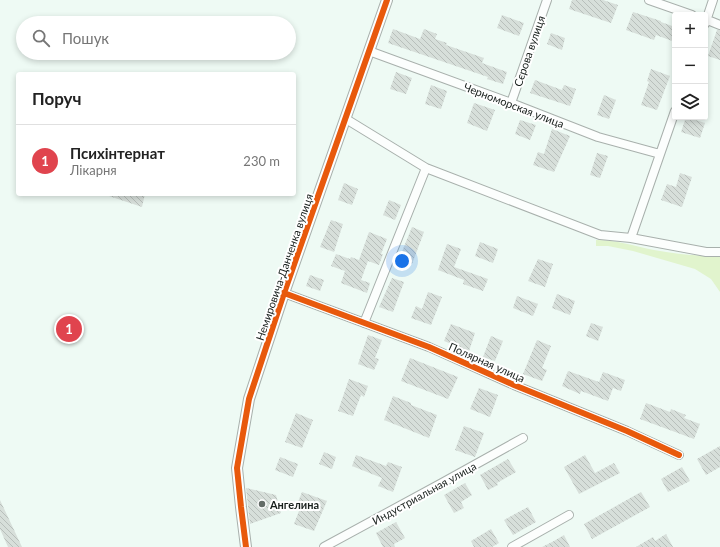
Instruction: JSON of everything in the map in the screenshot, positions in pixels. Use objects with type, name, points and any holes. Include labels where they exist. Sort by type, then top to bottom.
[{"type":"street","name":"Немировича-Данченка вулиця","points":[[246,547],[237,468],[249,399],[284,293],[387,0]]},
{"type":"street","name":"Сєрова вулиця","points":[[511,103],[547,0]]},
{"type":"street","points":[[649,0],[683,12]]},
{"type":"street","points":[[708,15],[713,0]]},
{"type":"street","points":[[708,22],[720,25]]},
{"type":"street","name":"Черноморская улица","points":[[369,51],[511,103],[598,137],[660,154]]},
{"type":"street","points":[[346,119],[426,168],[600,235],[631,238],[706,252],[720,252]]},
{"type":"street","points":[[631,238],[672,120]]},
{"type":"street","points":[[364,323],[426,168]]},
{"type":"street","name":"Полярная улица","points":[[284,293],[429,347],[514,385],[627,431],[679,455]]},
{"type":"street","name":"Индустриальная улица","points":[[324,547],[524,438]]},
{"type":"street","points":[[512,547],[569,516]]},
{"type":"green space","points":[[596,240],[618,242],[670,253],[720,257],[720,292],[711,279],[695,269],[633,251],[608,246],[596,246]]},
{"type":"building","points":[[572,0],[603,0],[618,5],[611,23],[569,9]]},
{"type":"building","points":[[633,12],[672,26],[672,41],[656,35],[654,40],[626,30]]},
{"type":"building","points":[[502,15],[524,23],[519,36],[497,28]]},
{"type":"building","points":[[393,29],[420,39],[424,29],[437,34],[435,39],[447,43],[446,45],[484,58],[482,63],[507,72],[503,84],[487,79],[488,77],[388,43]]},
{"type":"building","points":[[717,30],[720,30],[720,60],[708,56]]},
{"type":"building","points":[[551,33],[565,38],[562,50],[547,44]]},
{"type":"building","points":[[651,69],[670,76],[657,110],[641,105],[649,82],[647,81]]},
{"type":"building","points":[[396,72],[412,78],[406,94],[390,89]]},
{"type":"building","points":[[535,80],[562,90],[564,85],[576,89],[570,106],[530,93]]},
{"type":"building","points":[[431,85],[447,91],[441,109],[425,104]]},
{"type":"building","points":[[604,95],[616,100],[609,119],[597,115]]},
{"type":"building","points":[[474,103],[495,110],[487,131],[467,123]]},
{"type":"building","points":[[520,120],[536,125],[530,140],[515,134]]},
{"type":"building","points":[[685,120],[696,120],[705,123],[700,138],[681,132]]},
{"type":"building","points":[[552,129],[570,136],[554,172],[533,165],[538,152],[544,154]]},
{"type":"building","points":[[597,153],[608,156],[600,178],[590,175]]},
{"type":"building","points":[[680,173],[692,177],[682,207],[661,200],[667,184],[676,187]]},
{"type":"building","points":[[344,183],[358,189],[352,205],[338,200]]},
{"type":"building","points":[[109,196],[145,196],[142,207]]},
{"type":"building","points":[[389,200],[401,205],[395,220],[383,215]]},
{"type":"building","points":[[331,220],[343,224],[334,252],[320,247]]},
{"type":"building","points":[[412,227],[424,232],[412,264],[399,259]]},
{"type":"building","points":[[369,232],[387,239],[381,254],[383,254],[379,265],[368,261],[361,280],[370,283],[367,293],[341,283],[345,271],[331,266],[336,254],[350,259],[351,257],[359,260]]},
{"type":"building","points":[[480,242],[498,249],[493,263],[475,256]]},
{"type":"building","points":[[447,244],[461,249],[454,267],[488,279],[483,291],[463,284],[464,280],[438,270]]},
{"type":"building","points":[[538,259],[553,264],[545,287],[528,281]]},
{"type":"building","points":[[310,275],[324,280],[320,291],[306,286]]},
{"type":"building","points":[[392,278],[404,282],[393,312],[379,307]]},
{"type":"building","points":[[428,292],[442,297],[431,325],[411,318],[416,306],[422,309]]},
{"type":"building","points":[[557,294],[575,301],[570,315],[552,308]]},
{"type":"building","points":[[517,296],[538,304],[533,316],[513,308]]},
{"type":"building","points":[[591,323],[603,327],[598,341],[586,336]]},
{"type":"building","points":[[451,324],[475,333],[469,351],[444,341]]},
{"type":"building","points":[[368,335],[382,340],[375,358],[379,359],[374,370],[358,364]]},
{"type":"building","points":[[491,336],[503,341],[495,361],[483,357]]},
{"type":"building","points":[[537,340],[551,346],[542,368],[547,370],[542,381],[523,374]]},
{"type":"building","points":[[410,358],[458,377],[448,399],[401,381]]},
{"type":"building","points":[[568,371],[599,382],[603,372],[625,380],[621,391],[613,388],[608,401],[581,391],[580,394],[562,386]]},
{"type":"building","points":[[349,379],[368,386],[364,397],[361,395],[353,416],[338,411]]},
{"type":"building","points":[[479,388],[498,395],[490,417],[470,409]]},
{"type":"building","points":[[393,396],[437,415],[429,438],[384,420]]},
{"type":"building","points":[[646,403],[670,412],[671,409],[686,415],[684,418],[700,424],[694,439],[640,419]]},
{"type":"building","points":[[296,413],[313,420],[302,448],[285,442]]},
{"type":"building","points":[[464,426],[484,433],[475,457],[455,450]]},
{"type":"building","points":[[720,446],[720,467],[706,475],[697,459]]},
{"type":"building","points":[[324,452],[336,457],[332,469],[319,464]]},
{"type":"building","points":[[356,455],[386,466],[388,462],[402,467],[393,492],[378,486],[382,478],[352,466]]},
{"type":"building","points":[[585,455],[595,473],[614,463],[620,473],[579,494],[564,467]]},
{"type":"building","points":[[280,457],[298,464],[293,477],[275,470]]},
{"type":"building","points":[[508,459],[516,472],[497,483],[498,485],[488,490],[480,475]]},
{"type":"building","points":[[682,467],[690,481],[668,492],[661,479]]},
{"type":"building","points":[[465,483],[472,495],[461,502],[464,508],[454,513],[444,495]]},
{"type":"building","name":"Ангелина","points":[[246,488],[276,495],[281,513],[250,524]]},
{"type":"building","points":[[302,492],[327,501],[314,531],[294,524],[302,503],[298,502]]},
{"type":"building","points":[[641,492],[650,507],[592,539],[584,524]]},
{"type":"building","points":[[0,500],[22,547],[8,547],[0,529]]},
{"type":"building","points":[[528,507],[536,522],[513,535],[504,520]]},
{"type":"building","points":[[396,522],[405,538],[394,544],[395,547],[383,547],[376,533]]},
{"type":"building","points":[[491,529],[499,543],[492,547],[474,547],[471,541]]},
{"type":"building","points":[[666,534],[673,547],[636,547],[653,537],[655,541]]},
{"type":"building","points":[[564,535],[570,547],[542,547],[554,541]]},
{"type":"cycle path","points":[[246,547],[237,468],[249,399],[284,293],[387,0]]},
{"type":"cycle path","points":[[284,293],[429,347],[514,385],[627,431],[679,455]]},
{"type":"place","name":"Психінтернат","points":[[69,329]]},
{"type":"place","name":"Ангелина","points":[[262,504]]}]
